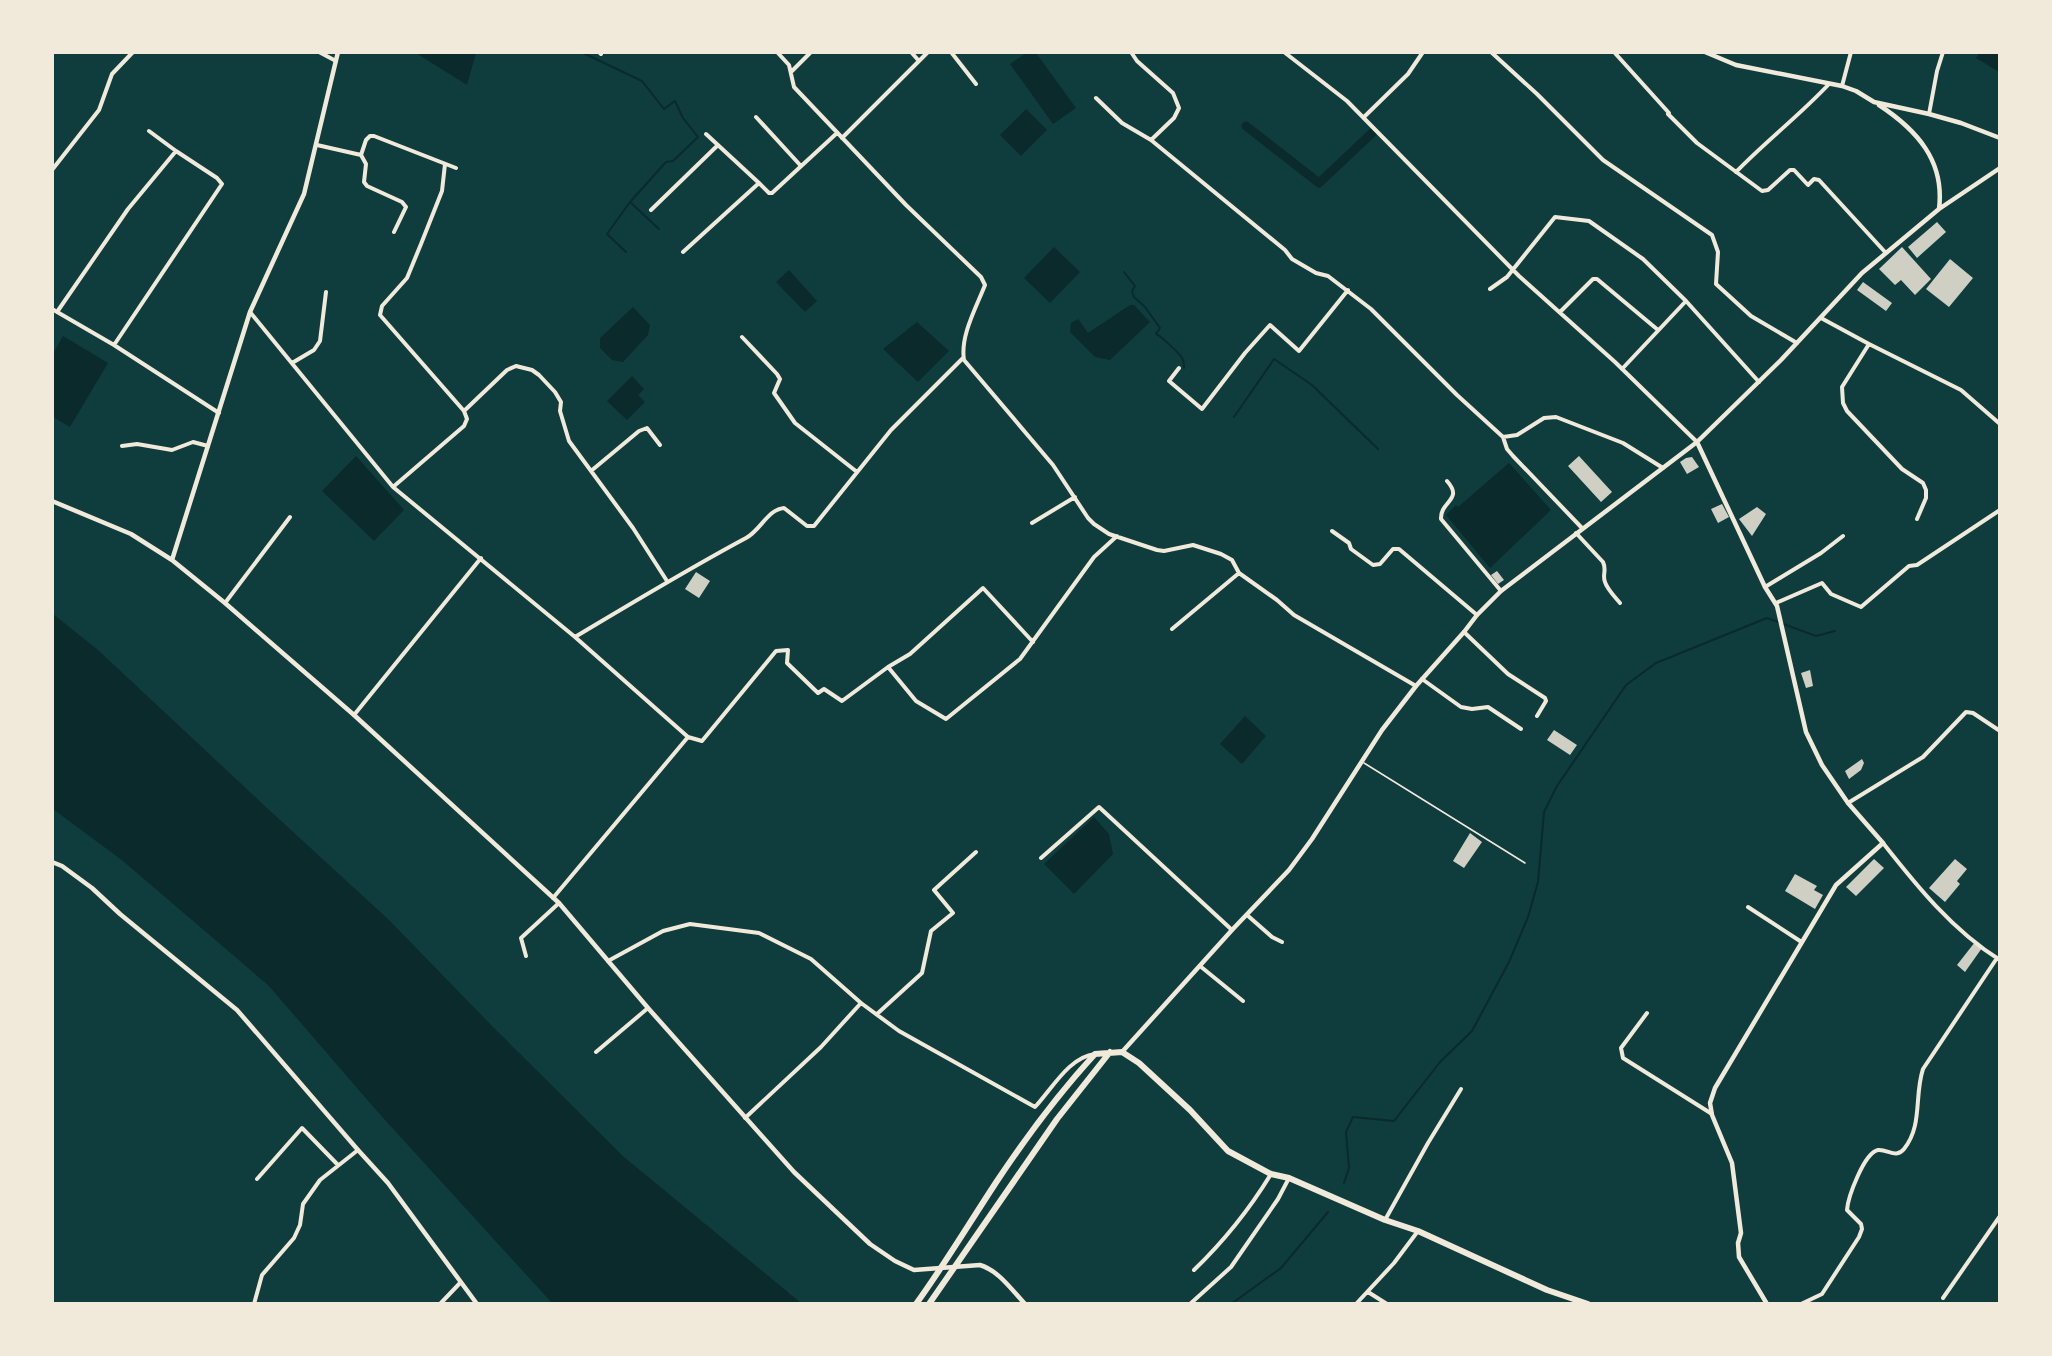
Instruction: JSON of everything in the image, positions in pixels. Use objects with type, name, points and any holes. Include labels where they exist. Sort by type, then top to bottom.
[{"type":"main road","points":[[929,1304],[1077,1092],[1110,1052]]},
{"type":"main road","points":[[916,1304],[1046,1110],[1095,1053],[1110,1052],[1122,1052],[1139,1063],[1182,1102],[1228,1151],[1271,1174],[1289,1178],[1385,1220],[1418,1231],[1548,1290],[1588,1304]]},
{"type":"street","points":[[52,170],[99,110],[112,74],[133,52]]},
{"type":"street","points":[[319,52],[336,61]]},
{"type":"street","points":[[172,560],[250,312],[304,194],[338,52]]},
{"type":"street","points":[[777,52],[789,65],[794,87],[981,277],[985,285],[970,322],[963,358],[1053,465],[1088,518],[1117,536],[1164,551],[1185,545],[1202,547],[1232,560],[1239,573],[1294,615],[1416,686]]},
{"type":"street","points":[[791,73],[811,52]]},
{"type":"street","points":[[911,52],[919,61]]},
{"type":"street","points":[[842,138],[928,52]]},
{"type":"street","points":[[951,52],[976,84]]},
{"type":"street","points":[[1131,52],[1137,61],[1173,93],[1179,108],[1174,118],[1151,140]]},
{"type":"street","points":[[1284,52],[1364,117],[1513,269],[1623,369],[1697,442],[1766,587],[1777,604],[1806,732],[1822,765],[1848,803],[1913,881],[1956,926],[1998,959],[1923,1069],[1918,1084],[1918,1116],[1904,1148],[1899,1153],[1893,1154],[1881,1150],[1874,1152],[1869,1156],[1857,1178],[1847,1210],[1861,1224],[1859,1237],[1822,1294],[1801,1304]]},
{"type":"street","points":[[1364,117],[1407,74],[1423,52]]},
{"type":"street","points":[[1491,52],[1603,160],[1712,235],[1718,252],[1716,284],[1751,316],[1797,343]]},
{"type":"street","points":[[1614,52],[1668,114],[1697,143],[1736,172],[1764,192],[1790,170],[1794,170],[1808,185],[1814,179],[1819,180],[1885,252]]},
{"type":"street","points":[[1705,52],[1736,65],[1842,86],[1874,102],[1918,138],[1930,154],[1937,168],[1941,196],[1939,209]]},
{"type":"street","points":[[1842,86],[1851,52]]},
{"type":"street","points":[[1929,114],[1942,52]]},
{"type":"street","points":[[1736,172],[1829,84]]},
{"type":"street","points":[[1096,98],[1122,123],[1151,140],[1285,250],[1292,259],[1316,273],[1328,276],[1371,309],[1457,395],[1503,437],[1513,456],[1582,528]]},
{"type":"street","points":[[1874,102],[1961,123],[2000,138]]},
{"type":"street","points":[[756,117],[801,166]]},
{"type":"street","points":[[114,345],[222,184],[217,178],[149,131]]},
{"type":"street","points":[[706,134],[769,193],[772,193],[837,133]]},
{"type":"street","points":[[394,232],[406,207],[402,202],[367,186],[364,182],[366,164],[361,155],[366,140],[374,136],[456,168]]},
{"type":"street","points":[[317,145],[361,155]]},
{"type":"street","points":[[651,210],[718,145]]},
{"type":"street","points":[[57,312],[128,209],[176,151]]},
{"type":"street","points":[[393,487],[464,426],[467,419],[464,411],[380,315],[382,306],[407,278],[422,244],[442,191],[445,164]]},
{"type":"street","points":[[1122,1052],[1301,855],[1360,761],[1416,686],[1477,615],[1501,591],[1697,442],[1759,382],[1862,273],[1885,252],[1939,209],[2000,168]]},
{"type":"street","points":[[683,252],[759,183]]},
{"type":"street","points":[[1490,289],[1499,284],[1513,269],[1556,216],[1589,221],[1643,259],[1686,301],[1759,382]]},
{"type":"street","points":[[1560,312],[1593,279],[1597,279],[1658,330]]},
{"type":"street","points":[[1179,368],[1169,381],[1202,409],[1270,325],[1299,351],[1348,290]]},
{"type":"street","points":[[292,363],[314,350],[320,341],[326,292]]},
{"type":"street","points":[[1623,369],[1686,301]]},
{"type":"street","points":[[52,309],[114,345],[219,413]]},
{"type":"street","points":[[250,312],[393,487],[575,637],[688,737],[702,741],[776,651],[788,650],[787,663],[818,693],[824,689],[842,701],[909,654],[983,588],[1033,642]]},
{"type":"street","points":[[1821,318],[1869,345],[1961,390],[2000,424]]},
{"type":"street","points":[[742,337],[777,374],[780,379],[774,393],[795,423],[857,472]]},
{"type":"street","points":[[1869,345],[1842,387],[1843,403],[1847,411],[1902,469],[1923,483],[1926,498],[1917,519]]},
{"type":"street","points":[[575,637],[667,581],[753,534],[779,508],[784,508],[807,526],[814,526],[891,430],[963,358]]},
{"type":"street","points":[[464,411],[507,370],[516,366],[539,375],[561,402],[560,411],[569,441],[633,528],[667,581]]},
{"type":"street","points":[[1503,437],[1517,435],[1545,418],[1556,417],[1623,443],[1663,468]]},
{"type":"street","points":[[591,471],[639,431],[647,428],[660,445]]},
{"type":"street","points":[[122,446],[137,444],[172,450],[193,442],[209,447]]},
{"type":"street","points":[[1448,481],[1454,492],[1453,497],[1441,511],[1441,519],[1501,591]]},
{"type":"street","points":[[1032,523],[1075,497]]},
{"type":"street","points":[[52,501],[131,534],[172,560],[354,715],[559,903],[745,1119],[794,1172],[870,1244],[895,1261],[914,1270],[980,1265],[988,1268],[1000,1276],[1025,1304]]},
{"type":"street","points":[[1777,604],[1822,583],[1831,594],[1861,607],[1909,566],[1917,565],[2000,510]]},
{"type":"street","points":[[225,603],[290,517]]},
{"type":"street","points":[[1332,531],[1373,565],[1380,564],[1396,548],[1477,615]]},
{"type":"street","points":[[1576,533],[1603,562],[1605,584],[1620,603]]},
{"type":"street","points":[[888,667],[916,701],[946,719],[1020,659],[1094,557],[1117,536]]},
{"type":"street","points":[[1766,587],[1821,553],[1843,536]]},
{"type":"street","points":[[354,715],[481,558]]},
{"type":"street","points":[[1172,629],[1239,573]]},
{"type":"street","points":[[1464,632],[1508,674],[1545,698],[1546,701],[1537,716]]},
{"type":"street","points":[[1422,679],[1461,707],[1472,709],[1488,707],[1521,729]]},
{"type":"street","points":[[1848,803],[1923,757],[1966,712],[1973,713],[2000,731]]},
{"type":"street","points":[[553,898],[688,737]]},
{"type":"street","points":[[1041,858],[1099,807],[1232,930]]},
{"type":"street","points":[[1767,1304],[1739,1257],[1738,1243],[1741,1233],[1732,1163],[1712,1114],[1710,1103],[1715,1088],[1836,885],[1882,843]]},
{"type":"street","points":[[877,1014],[922,973],[931,931],[953,913],[934,890],[976,852]]},
{"type":"street","points":[[52,862],[62,866],[92,888],[120,914],[237,1010],[388,1183],[477,1304]]},
{"type":"street","points":[[526,956],[521,938],[559,903]]},
{"type":"street","points":[[1748,907],[1800,942]]},
{"type":"street","points":[[1247,915],[1272,938],[1282,942]]},
{"type":"street","points":[[608,961],[663,931],[690,924],[759,933],[811,959],[861,1003],[899,1031],[1035,1107],[1071,1066],[1084,1055],[1095,1053]]},
{"type":"street","points":[[1200,966],[1243,1001]]},
{"type":"street","points":[[745,1119],[821,1047],[861,1003]]},
{"type":"street","points":[[596,1052],[648,1008]]},
{"type":"street","points":[[1647,1013],[1621,1047],[1623,1058],[1712,1114]]},
{"type":"street","points":[[1385,1220],[1461,1089]]},
{"type":"street","points":[[257,1179],[302,1128],[338,1165]]},
{"type":"street","points":[[254,1304],[262,1275],[294,1238],[300,1225],[303,1204],[320,1180],[358,1150]]},
{"type":"street","points":[[1194,1270],[1244,1217],[1271,1174]]},
{"type":"street","points":[[1190,1304],[1231,1267],[1278,1199],[1289,1178]]},
{"type":"street","points":[[1943,1298],[2000,1216]]},
{"type":"street","points":[[1356,1304],[1394,1263],[1418,1231]]},
{"type":"street","points":[[440,1304],[460,1283]]},
{"type":"street","points":[[1368,1292],[1387,1304]]},
{"type":"lane","points":[[1360,761],[1526,862]]},
{"type":"water","points":[[1980,52],[1999,53],[1999,72],[1976,58]]},
{"type":"water","points":[[416,53],[476,53],[467,85]]},
{"type":"water","points":[[1026,53],[1036,53],[1076,108],[1053,124],[1010,64]]},
{"type":"water","points":[[1026,109],[1047,130],[1021,156],[1000,135]]},
{"type":"water","points":[[1054,247],[1080,272],[1050,303],[1024,278]]},
{"type":"water","points":[[789,270],[817,301],[805,312],[776,282]]},
{"type":"water","points":[[1130,305],[1134,305],[1150,322],[1110,360],[1095,357],[1070,332],[1071,323],[1078,319],[1088,333]]},
{"type":"water","points":[[633,307],[650,325],[648,335],[623,362],[612,360],[600,348],[600,338]]},
{"type":"water","points":[[917,322],[949,351],[918,382],[883,349]]},
{"type":"water","points":[[63,336],[108,363],[70,427],[53,417],[53,354]]},
{"type":"water","points":[[632,376],[644,389],[638,395],[645,402],[627,420],[607,401]]},
{"type":"water","points":[[356,456],[404,510],[374,541],[322,491]]},
{"type":"water","points":[[1509,463],[1551,510],[1490,568],[1446,515]]},
{"type":"water","points":[[53,614],[98,650],[388,919],[624,1157],[801,1303],[552,1303],[376,1110],[269,986],[123,861],[53,809]]},
{"type":"water","points":[[1245,716],[1266,736],[1242,764],[1220,744]]},
{"type":"water","points":[[1094,817],[1109,834],[1113,854],[1074,894],[1044,864]]},
{"type":"building","points":[[1937,222],[1946,232],[1917,258],[1908,247]]},
{"type":"building","points":[[1902,247],[1931,279],[1915,295],[1901,280],[1895,285],[1879,269]]},
{"type":"building","points":[[1950,259],[1973,278],[1949,307],[1926,289]]},
{"type":"building","points":[[1863,282],[1892,303],[1886,311],[1857,290]]},
{"type":"building","points":[[1579,456],[1612,492],[1601,502],[1568,466]]},
{"type":"building","points":[[1692,457],[1699,467],[1687,474],[1680,462]]},
{"type":"building","points":[[1722,504],[1729,517],[1718,523],[1711,509]]},
{"type":"building","points":[[1757,507],[1766,514],[1752,536],[1739,519]]},
{"type":"building","points":[[1497,571],[1504,580],[1498,584],[1491,575]]},
{"type":"building","points":[[696,572],[710,581],[699,598],[685,589]]},
{"type":"building","points":[[1810,670],[1813,686],[1806,688],[1801,673]]},
{"type":"building","points":[[1554,730],[1577,745],[1570,755],[1547,740]]},
{"type":"building","points":[[1862,759],[1864,763],[1861,770],[1849,779],[1845,771]]},
{"type":"building","points":[[1470,833],[1482,842],[1464,868],[1453,861]]},
{"type":"building","points":[[1874,859],[1884,868],[1856,896],[1846,887]]},
{"type":"building","points":[[1955,859],[1967,869],[1957,881],[1960,884],[1945,902],[1929,888]]},
{"type":"building","points":[[1795,874],[1817,886],[1814,890],[1823,895],[1815,909],[1785,891]]},
{"type":"building","points":[[1975,942],[1982,948],[1965,972],[1957,965]]},
{"type":"waterway","points":[[581,52],[642,81],[664,109],[675,101],[683,118],[698,137],[673,161],[666,162],[630,202]]},
{"type":"waterway","points":[[1246,126],[1319,183],[1372,133]]},
{"type":"waterway","points":[[626,252],[607,234],[630,202],[659,229]]},
{"type":"waterway","points":[[1124,272],[1135,286],[1132,291],[1134,297],[1145,307],[1160,328],[1156,334],[1180,356],[1184,361],[1184,368]]},
{"type":"waterway","points":[[1234,417],[1274,359],[1312,385],[1378,449]]},
{"type":"waterway","points":[[1344,1183],[1349,1168],[1346,1132],[1353,1117],[1394,1121],[1440,1062],[1472,1031],[1509,962],[1528,917],[1538,882],[1544,812],[1557,786],[1626,685],[1656,663],[1767,618],[1816,636],[1835,631]]},
{"type":"waterway","points":[[1231,1304],[1281,1268],[1328,1212]]}]
